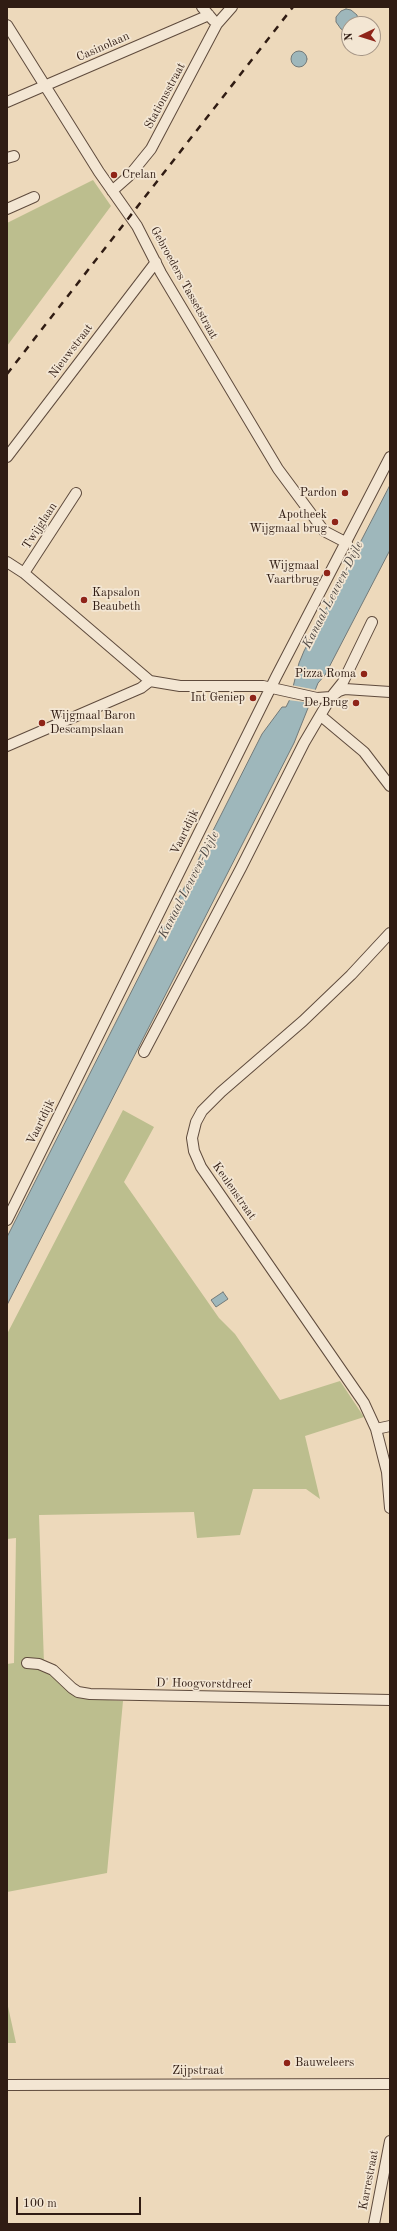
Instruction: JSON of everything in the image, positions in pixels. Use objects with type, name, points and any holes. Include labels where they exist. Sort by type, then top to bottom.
[{"type":"street","points":[[202,7],[217,24]]},
{"type":"street","name":"Stationsstraat","points":[[112,191],[130,176],[151,149],[217,24],[232,7]]},
{"type":"street","name":"Casinolaan","points":[[7,102],[209,15]]},
{"type":"street","name":"Gebroeders Tassetstraat","points":[[7,25],[43,86],[112,191],[137,226],[156,262],[278,469],[324,531],[347,543]]},
{"type":"street","points":[[7,209],[34,197]]},
{"type":"street","name":"Nieuwstraat","points":[[7,457],[156,262]]},
{"type":"street","name":"Vaartdijk","points":[[7,1220],[271,688],[390,458]]},
{"type":"street","name":"Twijglaan","points":[[24,573],[76,493]]},
{"type":"street","points":[[7,562],[24,573],[150,681],[180,686],[263,686],[316,698],[331,697],[339,690],[345,689],[390,692]]},
{"type":"street","points":[[144,1052],[241,868],[304,743],[331,697],[343,682],[372,622]]},
{"type":"street","points":[[7,746],[142,688],[150,681]]},
{"type":"street","points":[[321,716],[364,752],[390,786]]},
{"type":"street","name":"Keulenstraat","points":[[390,933],[351,975],[308,1016],[221,1092],[202,1111],[196,1122],[192,1138],[194,1150],[201,1167],[360,1398],[376,1429],[387,1472],[390,1508]]},
{"type":"street","points":[[376,1429],[390,1426]]},
{"type":"street","name":"D' Hoogvorstdreef","points":[[27,1663],[39,1664],[53,1670],[78,1692],[90,1694],[390,1700]]},
{"type":"street","name":"Zijpstraat","points":[[7,2085],[390,2084]]},
{"type":"street","name":"Karrestraat","points":[[374,2224],[390,2141]]},
{"type":"green space","points":[[93,180],[111,206],[7,346],[7,223]]},
{"type":"green space","points":[[123,1110],[154,1127],[124,1182],[219,1318],[235,1334],[280,1400],[340,1381],[364,1417],[305,1436],[320,1499],[306,1489],[253,1489],[240,1535],[197,1538],[194,1512],[39,1515],[44,1664],[74,1684],[79,1698],[123,1701],[107,1873],[7,1892],[7,1664],[14,1663],[16,1538],[7,1539],[7,1334]]},
{"type":"green space","points":[[7,2002],[16,2043],[7,2043]]},
{"type":"water","points":[[346,9],[351,10],[357,16],[341,16],[341,29],[336,22],[336,17],[341,11]]},
{"type":"water","points":[[299,51],[306,56],[307,59],[302,66],[299,67],[292,62],[291,59],[296,52]]},
{"type":"water","name":"Kanaal Leuven-Dijle","points":[[390,485],[390,550],[325,675],[318,683],[294,743],[7,1305],[7,1237],[262,734],[282,707],[286,707],[290,699],[299,663],[304,651]]},
{"type":"water","points":[[223,1292],[228,1299],[216,1307],[211,1300]]},
{"type":"pier","points":[[291,685],[317,690],[311,703],[288,700]]},
{"type":"railway","points":[[7,374],[293,7]]},
{"type":"place","name":"Crelan","points":[[114,175]]},
{"type":"place","name":"Pardon","points":[[345,493]]},
{"type":"place","name":"Apotheek Wijgmaal brug","points":[[335,522]]},
{"type":"place","name":"Wijgmaal Vaartbrug","points":[[327,573]]},
{"type":"place","name":"Kapsalon Beaubeth","points":[[84,600]]},
{"type":"place","name":"Pizza Roma","points":[[364,674]]},
{"type":"place","name":"Int Geniep","points":[[253,698]]},
{"type":"place","name":"De Brug","points":[[356,703]]},
{"type":"place","name":"Wijgmaal Baron Descampslaan","points":[[42,723]]},
{"type":"place","name":"Bauweleers","points":[[287,2063]]}]
